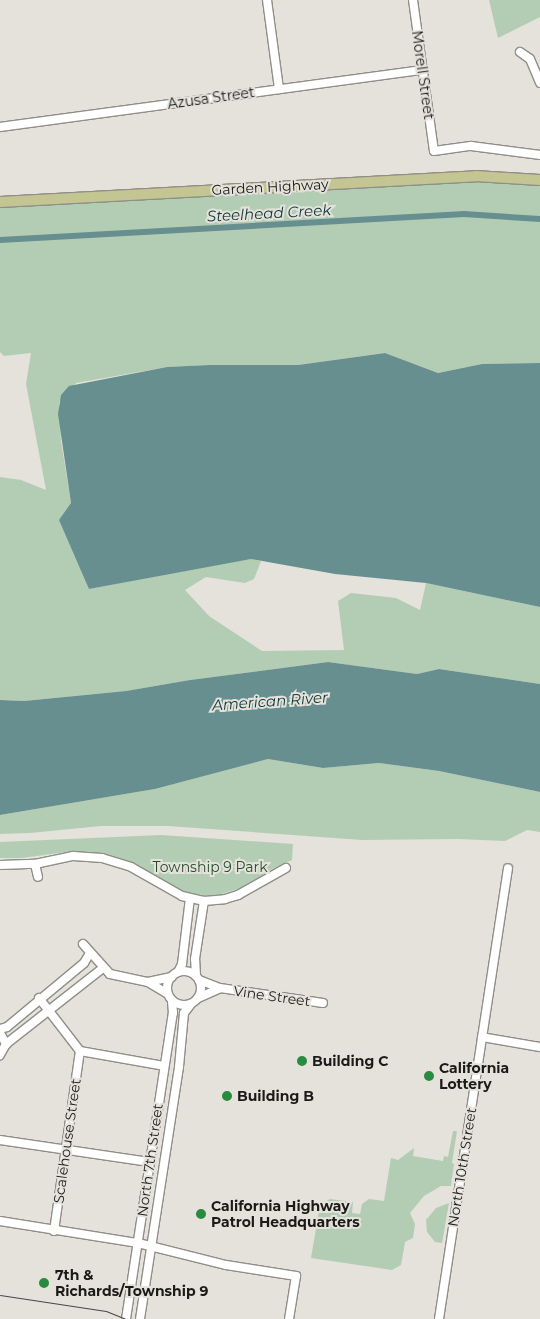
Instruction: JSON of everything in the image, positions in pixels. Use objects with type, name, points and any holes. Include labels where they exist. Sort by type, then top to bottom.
[{"type":"main road","name":"Garden Highway","points":[[0,202],[447,177],[502,176],[540,180]]},
{"type":"street","points":[[267,0],[279,89]]},
{"type":"street","name":"Morell Street","points":[[412,0],[434,151],[471,146],[540,155]]},
{"type":"street","points":[[520,52],[530,59],[540,83]]},
{"type":"street","name":"Azusa Street","points":[[0,127],[422,70]]},
{"type":"street","points":[[0,865],[35,864],[73,856],[102,858],[131,867],[177,894],[204,901],[238,895],[286,868]]},
{"type":"street","points":[[35,864],[38,877]]},
{"type":"street","name":"North 10th Street","points":[[439,1319],[508,868]]},
{"type":"street","points":[[170,997],[167,985],[182,964],[190,898]]},
{"type":"street","points":[[148,982],[184,1005],[191,1004],[198,998],[201,989],[195,959],[204,901]]},
{"type":"street","points":[[83,944],[103,968],[110,974],[121,978],[148,982],[188,971],[198,978]]},
{"type":"street","points":[[0,1029],[7,1027],[39,998],[84,963],[90,953]]},
{"type":"street","points":[[0,1055],[6,1044],[103,968]]},
{"type":"street","name":"Vine Street","points":[[198,978],[220,988],[323,1003]]},
{"type":"street","name":"Vine Street","points":[[198,998],[220,988]]},
{"type":"street","name":"North 7th Street","points":[[126,1319],[173,1013],[170,997]]},
{"type":"street","points":[[39,998],[80,1051],[164,1066]]},
{"type":"street","name":"North 7th Street","points":[[140,1319],[179,1067],[184,1014],[191,1004]]},
{"type":"street","points":[[0,1033],[6,1044]]},
{"type":"street","points":[[482,1037],[540,1047]]},
{"type":"street","name":"Scalehouse Street","points":[[54,1230],[80,1051]]},
{"type":"street","points":[[0,1140],[149,1162]]},
{"type":"street","points":[[0,1221],[151,1245],[210,1261],[296,1276],[289,1319]]},
{"type":"green space","points":[[489,0],[540,0],[540,17],[498,38]]},
{"type":"green space","points":[[438,178],[540,180],[540,363],[482,364],[438,373],[385,353],[298,365],[167,367],[76,383],[59,402],[61,441],[71,503],[68,510],[89,589],[217,564],[251,559],[261,561],[254,579],[245,583],[206,577],[185,590],[209,616],[262,651],[344,650],[338,601],[351,593],[396,598],[420,610],[426,583],[540,607],[540,684],[439,669],[417,674],[328,662],[190,680],[126,691],[24,701],[0,700],[0,477],[21,480],[46,490],[26,384],[31,353],[4,356],[0,352],[0,207],[12,201]]},
{"type":"green space","points":[[268,759],[323,768],[379,763],[439,771],[540,792],[540,832],[527,830],[505,841],[458,839],[362,840],[168,826],[101,826],[0,834],[0,815],[155,789]]},
{"type":"green space","name":"Township 9 Park","points":[[161,835],[293,844],[292,860],[272,869],[244,887],[215,896],[184,893],[135,864],[97,853],[73,851],[22,858],[0,858],[0,842]]},
{"type":"green space","points":[[453,1131],[457,1131],[452,1163],[454,1164],[451,1186],[441,1186],[424,1196],[410,1213],[415,1224],[413,1238],[405,1242],[401,1265],[392,1270],[311,1258],[320,1205],[330,1199],[353,1202],[352,1213],[360,1214],[362,1204],[369,1199],[384,1201],[391,1158],[398,1160],[414,1148],[413,1156],[443,1161],[444,1156],[448,1157]]},
{"type":"green space","points":[[449,1203],[442,1243],[435,1242],[427,1232],[426,1220],[436,1208]]},
{"type":"water","points":[[385,353],[438,373],[482,364],[540,363],[540,607],[426,583],[335,574],[251,559],[89,589],[59,520],[71,503],[58,414],[61,395],[69,386],[167,367],[298,365]]},
{"type":"water","name":"American River","points":[[328,662],[417,674],[439,669],[540,684],[540,792],[439,771],[379,763],[323,768],[268,759],[155,789],[0,815],[0,700],[24,701],[126,691],[190,680]]},
{"type":"waterway","name":"Steelhead Creek","points":[[0,240],[464,214],[540,219]]},
{"type":"tram line","points":[[0,1295],[106,1311],[126,1319]]},
{"type":"place","name":"Building C","points":[[302,1061]]},
{"type":"place","name":"California Lottery","points":[[429,1076]]},
{"type":"place","name":"Building B","points":[[227,1096]]},
{"type":"place","name":"California Highway Patrol Headquarters","points":[[201,1214]]},
{"type":"place","name":"7th & Richards/Township 9","points":[[44,1283]]}]
